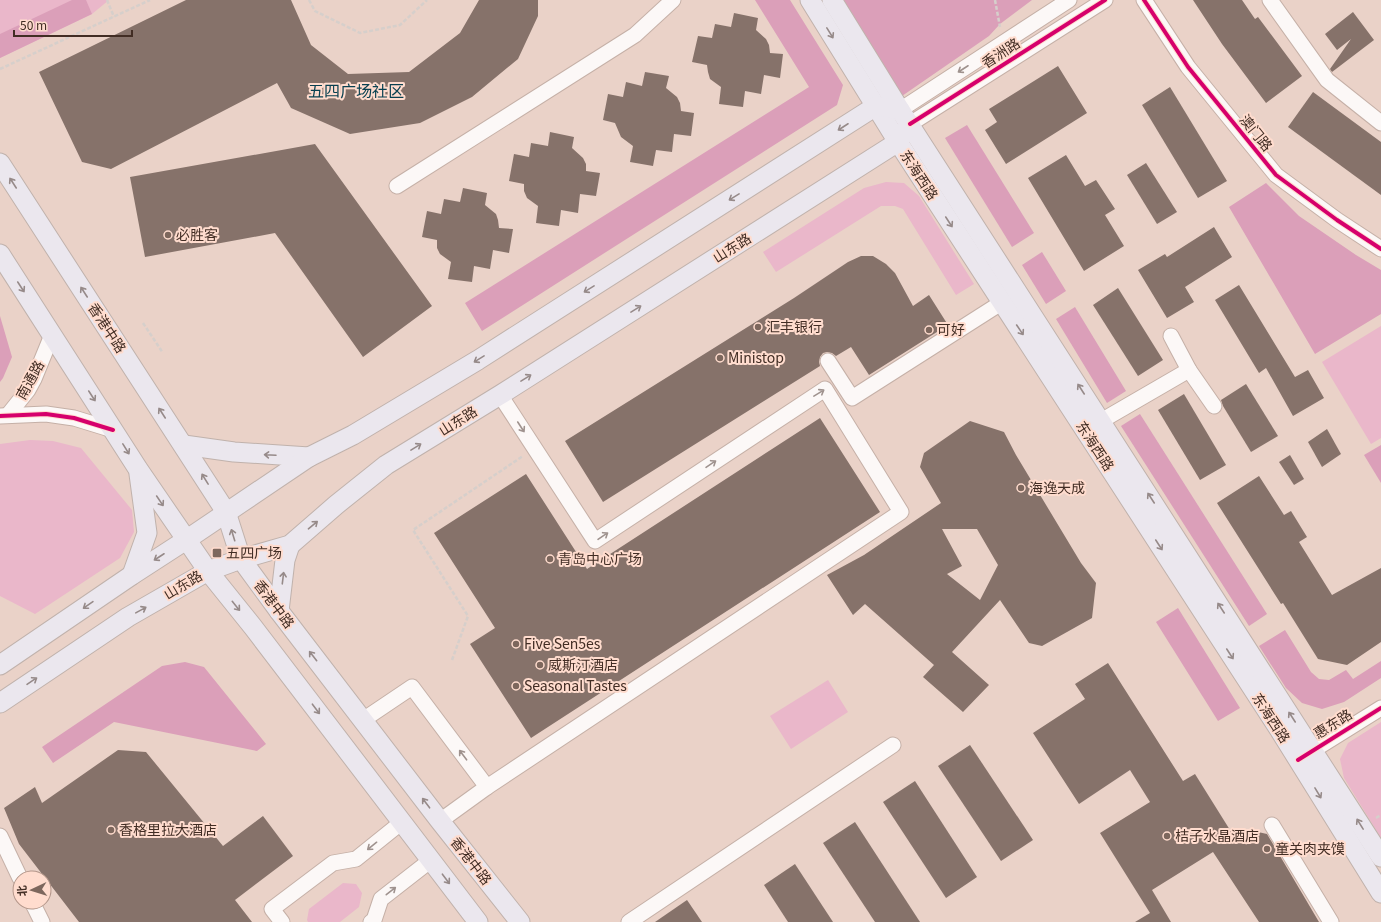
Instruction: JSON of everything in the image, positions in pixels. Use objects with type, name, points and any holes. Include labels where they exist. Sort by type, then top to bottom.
[{"type":"main road","name":"东海西路","points":[[810,0],[898,142],[1001,303],[1305,755],[1381,857]]},
{"type":"main road","name":"东海西路","points":[[832,0],[905,117],[1101,421],[1305,755],[1381,893]]},
{"type":"main road","points":[[0,665],[309,457],[353,435],[478,360],[876,106],[905,117]]},
{"type":"main road","name":"山东路","points":[[0,703],[128,617],[208,571],[241,559],[290,545],[336,505],[386,465],[500,395],[898,142],[905,117]]},
{"type":"main road","name":"香港中路","points":[[0,163],[226,512],[241,559],[440,821],[520,922]]},
{"type":"main road","points":[[0,254],[138,469],[208,571],[253,627],[478,922]]},
{"type":"main road","points":[[184,445],[234,452],[309,457]]},
{"type":"main road","points":[[132,575],[147,533],[138,469]]},
{"type":"main road","points":[[279,611],[285,560],[290,545]]},
{"type":"street","points":[[397,186],[635,35],[673,0]]},
{"type":"street","name":"香洲路","points":[[905,117],[1004,43],[1069,0]]},
{"type":"street","name":"香洲路","points":[[905,117],[1105,0]]},
{"type":"street","name":"澳门路","points":[[1144,0],[1188,67],[1276,175],[1337,220],[1381,249]]},
{"type":"street","points":[[1270,0],[1327,80],[1381,123]]},
{"type":"street","points":[[828,361],[852,398],[1001,303]]},
{"type":"street","name":"南通路","points":[[4,416],[28,390],[52,335]]},
{"type":"street","points":[[1171,336],[1189,370],[1214,406]]},
{"type":"street","points":[[1101,421],[1189,370]]},
{"type":"street","points":[[440,821],[516,767],[901,512],[825,389],[596,541],[500,395]]},
{"type":"street","points":[[4,416],[46,414],[74,418],[113,430]]},
{"type":"street","points":[[363,720],[412,687],[487,787]]},
{"type":"street","name":"惠东路","points":[[1305,755],[1381,708]]},
{"type":"street","points":[[629,922],[893,745]]},
{"type":"street","points":[[282,922],[272,909],[333,863],[356,859],[402,822]]},
{"type":"street","points":[[1272,825],[1331,922]]},
{"type":"street","points":[[0,836],[16,870]]},
{"type":"street","points":[[371,922],[374,920],[381,899],[430,860]]},
{"type":"street","points":[[36,910],[42,922]]},
{"type":"path","points":[[106,0],[114,17]]},
{"type":"path","points":[[0,69],[150,0]]},
{"type":"path","points":[[309,0],[315,11],[360,33],[400,25],[427,0]]},
{"type":"path","points":[[995,0],[1004,43]]},
{"type":"path","points":[[143,323],[163,353]]},
{"type":"path","points":[[452,660],[468,616],[414,530],[535,448]]},
{"type":"shaded area","points":[[0,0],[109,0],[92,14],[0,58]]},
{"type":"shaded area","points":[[72,0],[86,0],[92,14],[0,58],[0,34]]},
{"type":"shaded area","points":[[755,0],[790,0],[843,85],[837,105],[482,331],[465,303],[809,87]]},
{"type":"shaded area","points":[[840,0],[1032,0],[1000,24],[989,36],[902,96]]},
{"type":"shaded area","points":[[967,125],[1034,233],[1012,247],[945,138]]},
{"type":"shaded area","points":[[886,182],[904,183],[919,196],[974,284],[956,295],[903,209],[895,206],[881,206],[776,272],[763,252],[864,188]]},
{"type":"shaded area","points":[[1266,183],[1299,216],[1356,255],[1381,270],[1381,314],[1315,354],[1229,207]]},
{"type":"shaded area","points":[[1042,252],[1066,291],[1046,304],[1022,265]]},
{"type":"shaded area","points":[[1075,307],[1126,391],[1107,403],[1056,319]]},
{"type":"shaded area","points":[[0,316],[12,357],[0,382]]},
{"type":"shaded area","points":[[1381,326],[1381,438],[1371,444],[1322,362]]},
{"type":"shaded area","points":[[1140,414],[1267,614],[1249,626],[1121,426]]},
{"type":"shaded area","points":[[30,440],[53,441],[81,448],[132,510],[134,532],[120,558],[35,614],[0,596],[0,444]]},
{"type":"shaded area","points":[[1381,445],[1381,483],[1364,455]]},
{"type":"shaded area","points":[[1178,608],[1240,708],[1218,721],[1156,622]]},
{"type":"shaded area","points":[[1285,630],[1311,672],[1319,679],[1329,680],[1346,670],[1353,679],[1381,661],[1381,678],[1344,702],[1322,709],[1302,703],[1286,688],[1259,646]]},
{"type":"shaded area","points":[[185,662],[204,667],[266,744],[257,751],[114,722],[53,763],[42,747],[162,666]]},
{"type":"shaded area","points":[[828,680],[848,712],[791,749],[770,716]]},
{"type":"shaded area","points":[[1381,722],[1381,838],[1344,778],[1340,759],[1348,743]]},
{"type":"shaded area","points":[[343,883],[356,884],[362,893],[359,907],[340,922],[308,922],[309,909]]},
{"type":"building","points":[[186,0],[291,0],[311,45],[348,74],[409,72],[460,33],[479,0],[538,0],[538,16],[518,59],[472,97],[420,123],[350,134],[291,108],[277,83],[111,169],[82,162],[39,72]]},
{"type":"building","points":[[1193,0],[1242,0],[1255,19],[1258,17],[1302,76],[1266,103],[1222,44]]},
{"type":"building","points":[[1353,12],[1374,40],[1332,72],[1330,69],[1351,39],[1337,50],[1325,34]]},
{"type":"building","points":[[734,13],[758,18],[756,30],[766,39],[769,45],[770,53],[783,54],[780,78],[764,75],[761,94],[745,91],[743,107],[719,104],[721,87],[710,79],[707,65],[692,62],[698,36],[712,38],[715,24],[731,27]]},
{"type":"building","points":[[1058,66],[1087,113],[1006,164],[985,130],[997,122],[989,109]]},
{"type":"building","points":[[645,72],[669,76],[666,88],[677,97],[680,103],[681,111],[694,113],[691,136],[674,134],[672,152],[656,150],[653,166],[630,162],[633,146],[621,137],[615,123],[603,120],[608,94],[623,97],[626,82],[642,86]]},
{"type":"building","points":[[1170,87],[1227,181],[1198,198],[1142,105]]},
{"type":"building","points":[[1313,92],[1381,142],[1381,195],[1288,127]]},
{"type":"building","points":[[550,132],[574,137],[572,148],[583,158],[586,164],[586,171],[600,173],[596,196],[580,194],[578,213],[561,210],[559,226],[536,223],[538,206],[527,198],[524,191],[524,184],[509,181],[514,154],[529,157],[531,143],[548,146]]},
{"type":"building","points":[[315,144],[432,306],[363,357],[275,233],[145,257],[130,177]]},
{"type":"building","points":[[1066,155],[1085,186],[1096,180],[1115,209],[1105,215],[1124,246],[1084,271],[1028,178]]},
{"type":"building","points":[[1146,163],[1177,212],[1157,224],[1127,175]]},
{"type":"building","points":[[463,188],[487,193],[485,205],[496,214],[499,228],[513,229],[509,253],[493,250],[490,269],[474,266],[472,282],[448,279],[451,262],[440,254],[437,248],[437,240],[422,237],[427,211],[441,214],[444,199],[460,202]]},
{"type":"building","points":[[1214,227],[1232,257],[1185,287],[1194,302],[1167,318],[1138,270],[1165,254],[1167,257]]},
{"type":"building","points":[[861,256],[873,256],[886,264],[895,273],[913,306],[929,295],[948,325],[869,375],[851,347],[836,356],[832,353],[823,353],[820,357],[820,366],[603,502],[565,441],[794,298],[848,262]]},
{"type":"building","points":[[1239,285],[1295,377],[1308,370],[1324,398],[1293,416],[1266,368],[1259,373],[1215,300]]},
{"type":"building","points":[[1118,288],[1163,360],[1138,376],[1093,305]]},
{"type":"building","points":[[1246,384],[1278,436],[1251,452],[1223,406],[1221,400]]},
{"type":"building","points":[[1184,394],[1226,465],[1200,480],[1158,410]]},
{"type":"building","points":[[820,418],[880,512],[531,738],[470,644],[495,628],[434,533],[526,474],[587,569]]},
{"type":"building","points":[[970,421],[1004,432],[1016,455],[1081,563],[1096,583],[1092,618],[1042,646],[1029,643],[1000,600],[952,652],[989,685],[963,712],[923,677],[934,665],[865,604],[853,615],[827,575],[864,555],[941,503],[920,467],[924,453]],"holes":[[[942,529],[977,529],[998,565],[980,600],[947,574],[962,566]]]},
{"type":"building","points":[[1327,429],[1341,454],[1322,467],[1308,442]]},
{"type":"building","points":[[1290,455],[1304,479],[1294,485],[1279,462]]},
{"type":"building","points":[[1259,476],[1284,515],[1291,511],[1307,537],[1299,542],[1332,595],[1381,568],[1381,642],[1347,665],[1318,659],[1217,503]]},
{"type":"building","points":[[1108,663],[1183,781],[1195,774],[1235,838],[1249,830],[1267,834],[1319,922],[1259,922],[1213,852],[1152,890],[1171,922],[1135,922],[1150,913],[1100,833],[1150,802],[1130,770],[1079,804],[1033,733],[1085,699],[1075,684]]},
{"type":"building","points":[[970,745],[1033,840],[1001,861],[938,766]]},
{"type":"building","name":"香格里拉大酒店","points":[[118,750],[146,752],[223,846],[263,816],[293,856],[235,900],[252,922],[79,922],[52,887],[52,870],[39,870],[19,844],[4,808],[35,787],[42,803]]},
{"type":"building","points":[[915,781],[977,877],[946,898],[883,802]]},
{"type":"building","points":[[855,822],[920,922],[875,922],[823,843]]},
{"type":"building","points":[[795,864],[833,922],[788,922],[764,885]]},
{"type":"building","points":[[687,900],[702,922],[655,922]]},
{"type":"cycle path","points":[[910,124],[1105,0]]},
{"type":"cycle path","points":[[1144,0],[1188,67],[1276,175],[1337,220],[1381,249]]},
{"type":"cycle path","points":[[0,416],[46,414],[74,418],[113,430]]},
{"type":"cycle path","points":[[1298,760],[1381,708]]},
{"type":"place","name":"必胜客","points":[[168,235]]},
{"type":"place","name":"汇丰银行","points":[[758,327]]},
{"type":"place","name":"可好","points":[[929,330]]},
{"type":"place","name":"Ministop","points":[[720,358]]},
{"type":"place","name":"海逸天成","points":[[1021,488]]},
{"type":"place","name":"五四广场","points":[[217,553]]},
{"type":"place","name":"青岛中心广场","points":[[550,559]]},
{"type":"place","name":"Five Sen5es","points":[[516,644]]},
{"type":"place","name":"威斯汀酒店","points":[[540,665]]},
{"type":"place","name":"Seasonal Tastes","points":[[516,686]]},
{"type":"place","name":"香格里拉大酒店","points":[[111,830]]},
{"type":"place","name":"桔子水晶酒店","points":[[1167,836]]},
{"type":"place","name":"童关肉夹馍","points":[[1267,849]]},
{"type":"district","name":"五四广场社区","points":[[356,91]]}]
